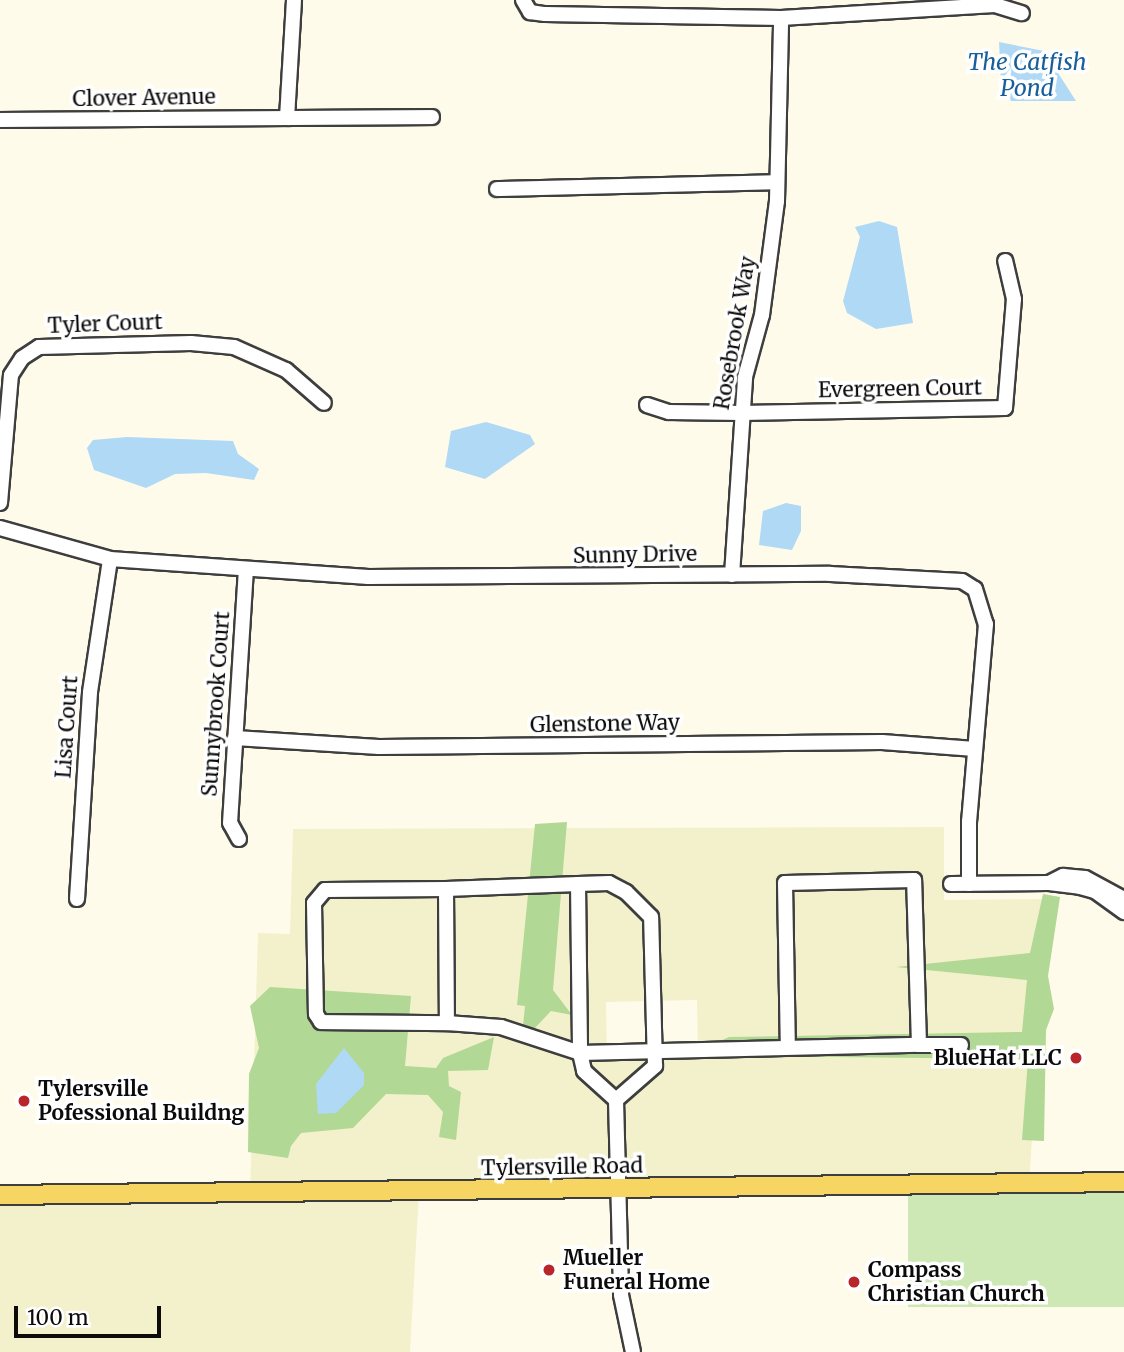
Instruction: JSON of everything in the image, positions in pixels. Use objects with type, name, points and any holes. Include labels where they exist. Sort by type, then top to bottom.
[{"type":"main road","name":"Tylersville Road","points":[[0,1195],[1124,1182]]},
{"type":"street","points":[[288,118],[294,0]]},
{"type":"street","points":[[523,0],[530,12],[545,14],[781,18],[995,5],[1022,13]]},
{"type":"street","name":"Rosebrook Way","points":[[732,575],[745,377],[762,315],[778,182],[781,18]]},
{"type":"street","name":"Clover Avenue","points":[[0,120],[432,117]]},
{"type":"street","points":[[497,189],[778,182]]},
{"type":"street","name":"Evergreen Court","points":[[647,405],[669,412],[741,413],[1005,408],[1014,299],[1005,261]]},
{"type":"street","name":"Tyler Court","points":[[0,503],[11,375],[22,358],[39,347],[191,343],[234,347],[286,370],[324,403]]},
{"type":"street","name":"Sunny Drive","points":[[0,528],[110,559],[246,570],[422,579],[732,575],[943,577],[975,589],[986,624],[975,749],[969,884]]},
{"type":"street","name":"Lisa Court","points":[[77,899],[92,670],[110,559]]},
{"type":"street","name":"Sunnybrook Court","points":[[239,839],[230,822],[246,570]]},
{"type":"street","name":"Glenstone Way","points":[[235,738],[379,747],[882,742],[975,749]]},
{"type":"street","points":[[1049,883],[1063,876],[1085,878],[1124,899]]},
{"type":"street","points":[[788,1047],[785,883],[914,880],[919,1045]]},
{"type":"street","points":[[617,1100],[649,1075],[658,1049],[651,917],[626,892],[609,883],[325,890],[314,903],[316,1014],[321,1022],[447,1023],[501,1027],[580,1053],[658,1049],[961,1045]]},
{"type":"street","points":[[951,884],[1049,883],[1095,891],[1124,912]]},
{"type":"street","points":[[578,884],[580,1053],[584,1071],[617,1100],[621,1294],[633,1352]]},
{"type":"street","points":[[446,889],[447,1023]]},
{"type":"shaded area","points":[[944,827],[944,900],[1048,899],[1029,1184],[419,1192],[410,1352],[0,1352],[0,1195],[250,1192],[258,933],[290,934],[293,829]],"holes":[[[697,1000],[698,1057],[607,1059],[606,1002]]]},
{"type":"green space","points":[[567,822],[553,990],[572,1015],[551,1011],[533,1030],[523,1026],[525,1006],[517,1005],[535,824]]},
{"type":"green space","points":[[1043,894],[1060,897],[1048,976],[1054,1009],[1046,1030],[1044,1141],[1022,1140],[1028,1059],[729,1056],[711,1045],[729,1037],[1022,1032],[1027,980],[896,967],[1030,953]]},
{"type":"green space","points":[[270,987],[411,996],[405,1066],[436,1068],[443,1058],[494,1037],[488,1070],[448,1071],[449,1086],[461,1092],[456,1140],[439,1137],[443,1112],[428,1095],[386,1094],[353,1128],[301,1133],[291,1146],[288,1158],[248,1152],[249,1074],[259,1048],[250,1006]]},
{"type":"green space","points":[[908,1182],[1124,1182],[1124,1307],[908,1307]]},
{"type":"water","name":"The Catfish Pond","points":[[999,42],[1044,51],[1076,101],[1011,101],[1001,84]]},
{"type":"water","points":[[879,221],[897,227],[913,323],[876,329],[847,313],[843,301],[860,237],[855,227]]},
{"type":"water","points":[[486,422],[530,435],[535,444],[485,479],[445,467],[451,431]]},
{"type":"water","points":[[127,437],[233,441],[238,454],[259,469],[254,480],[206,473],[175,474],[146,488],[94,470],[87,448],[93,440]]},
{"type":"water","points":[[786,503],[801,506],[801,531],[792,550],[759,545],[763,511]]},
{"type":"water","points":[[344,1048],[364,1073],[364,1085],[336,1113],[318,1114],[316,1084]]},
{"type":"place","name":"BlueHat LLC","points":[[1076,1058]]},
{"type":"place","name":"Tylersville Pofessional Buildng","points":[[24,1101]]},
{"type":"place","name":"Mueller Funeral Home","points":[[549,1270]]},
{"type":"place","name":"Compass Christian Church","points":[[854,1282]]}]
